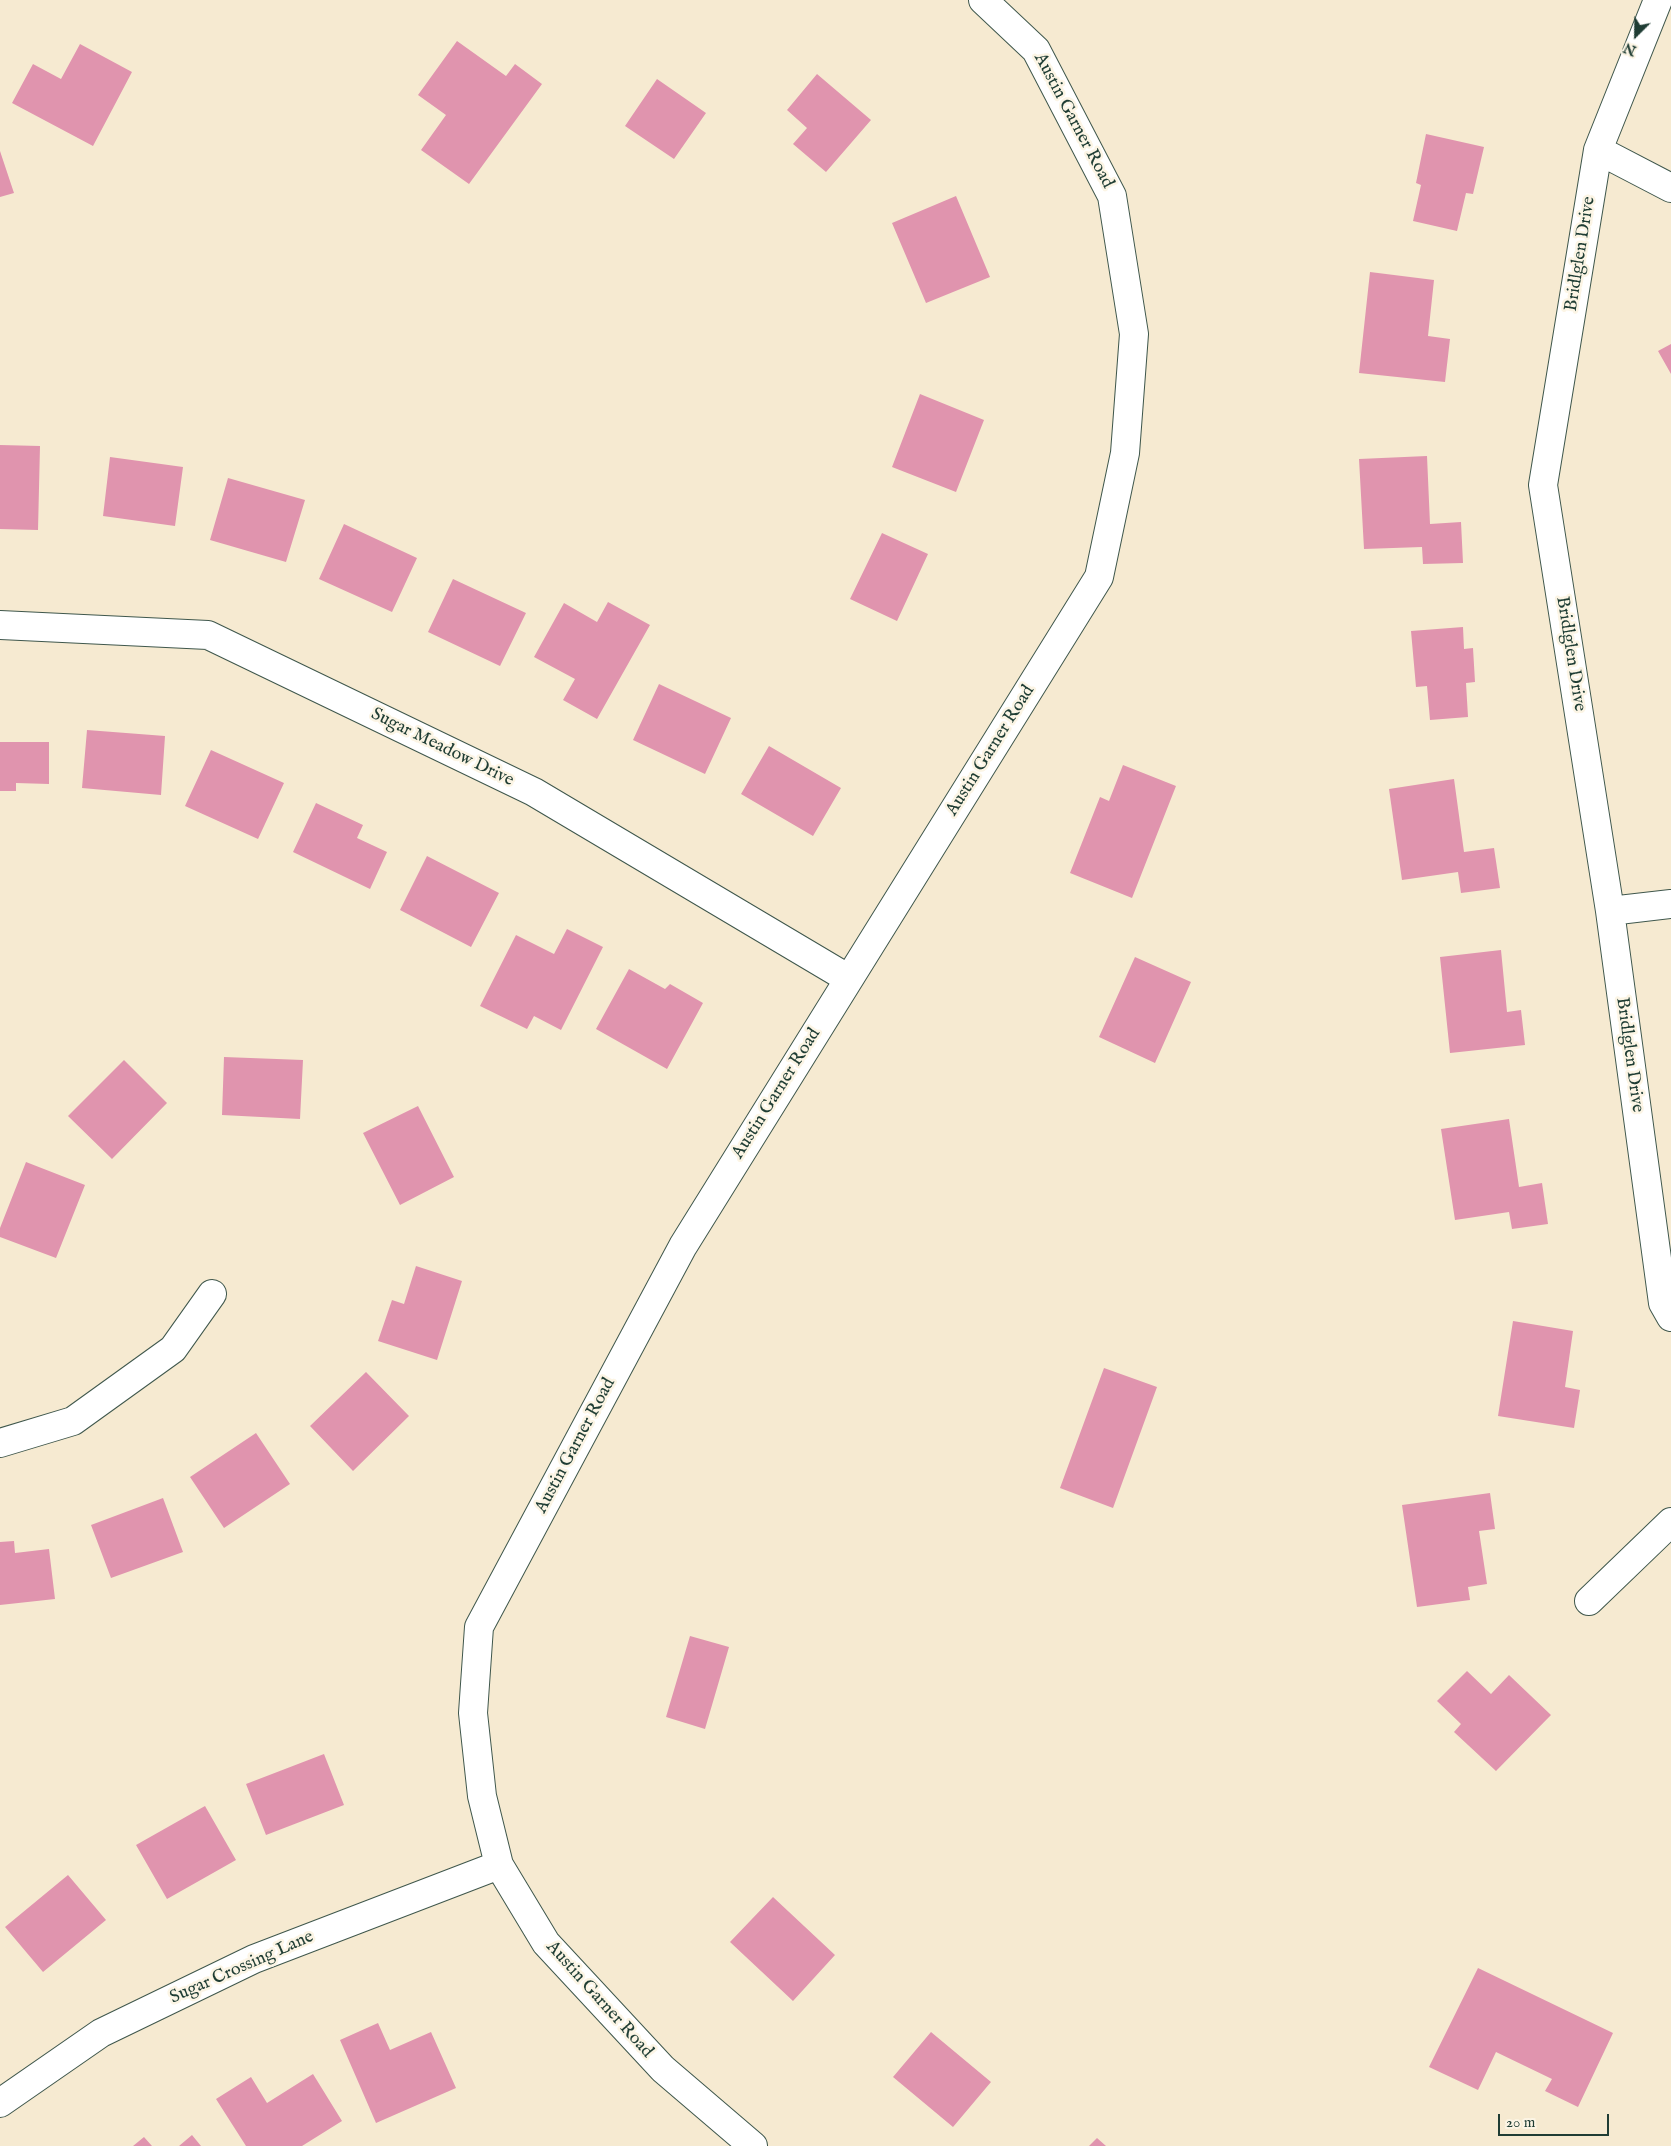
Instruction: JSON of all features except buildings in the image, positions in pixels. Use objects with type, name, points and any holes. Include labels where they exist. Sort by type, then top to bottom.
[{"type":"street","name":"Austin Garner Road","points":[[753,2146],[662,2069],[546,1943],[500,1865],[482,1796],[473,1713],[478,1627],[683,1246],[1099,577],[1125,453],[1134,334],[1112,196],[1036,50],[983,0]]},
{"type":"street","name":"Bridlglen Drive","points":[[1658,0],[1598,150],[1544,485],[1610,911],[1663,1303],[1671,1317]]},
{"type":"street","points":[[1598,150],[1671,188]]},
{"type":"street","name":"Sugar Meadow Drive","points":[[0,625],[208,635],[534,792],[848,979]]},
{"type":"street","points":[[1610,911],[1671,904]]},
{"type":"street","points":[[0,1443],[73,1421],[173,1349],[212,1294]]},
{"type":"street","points":[[1589,1601],[1671,1522]]},
{"type":"street","name":"Sugar Crossing Lane","points":[[0,2103],[101,2033],[254,1959],[500,1865]]}]
